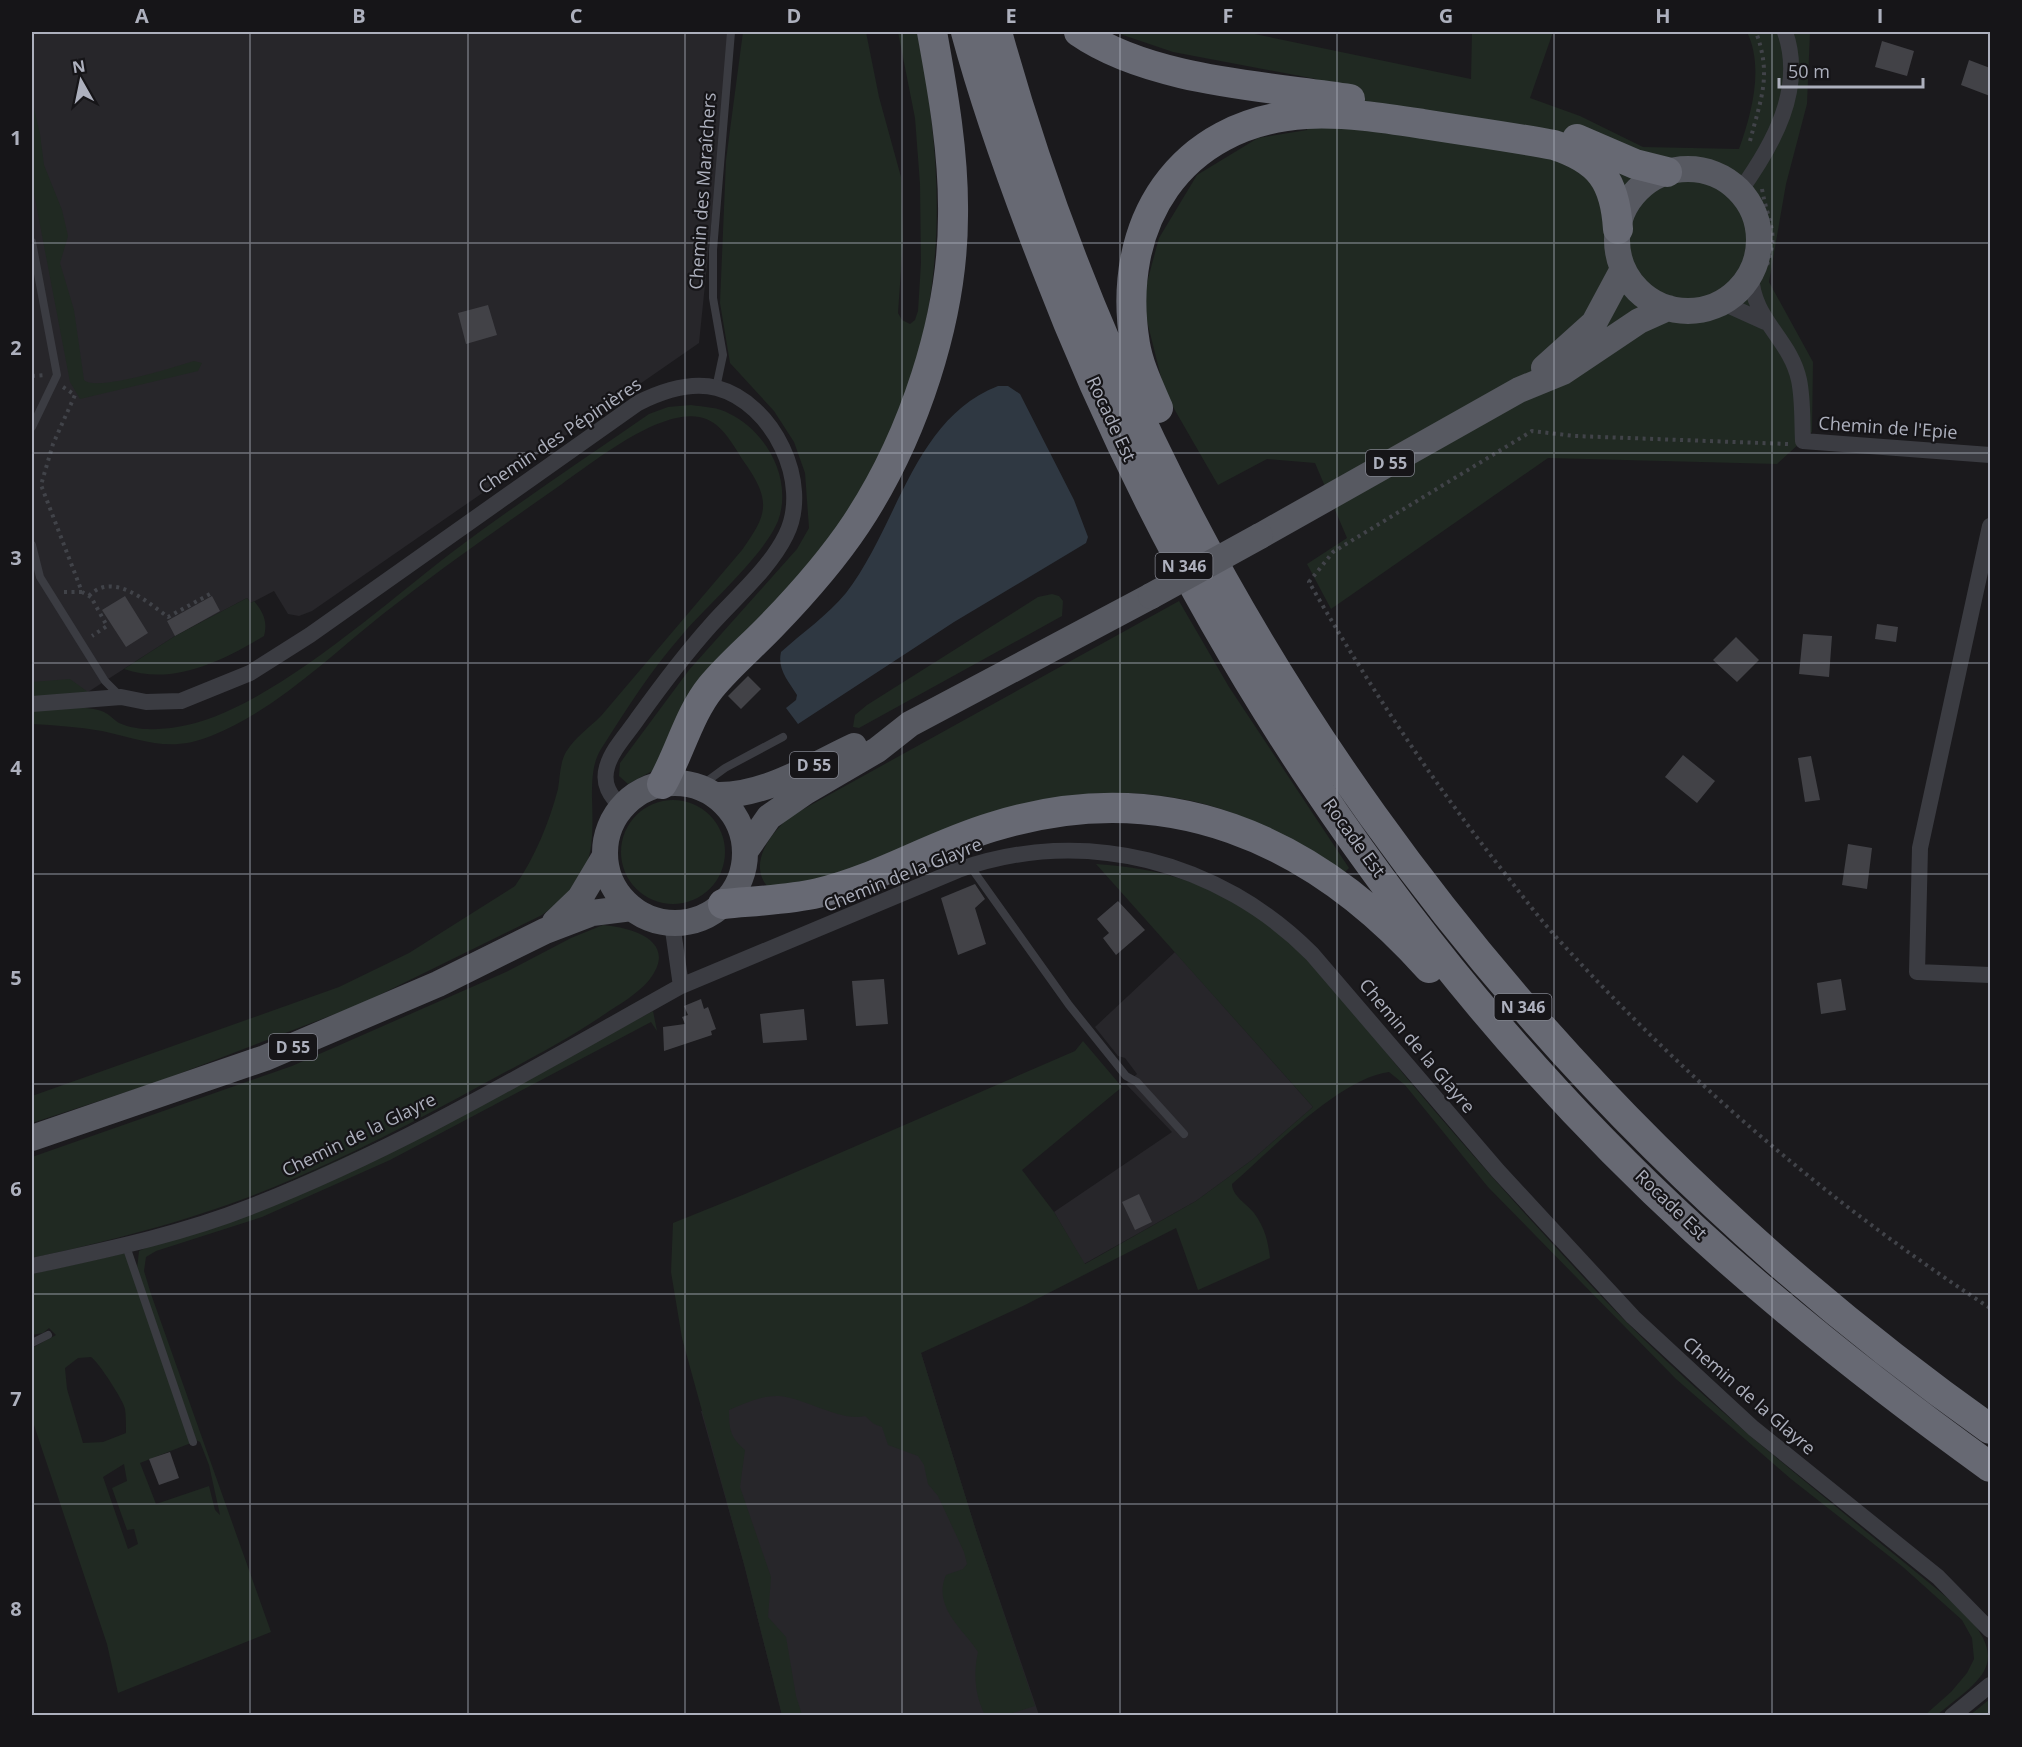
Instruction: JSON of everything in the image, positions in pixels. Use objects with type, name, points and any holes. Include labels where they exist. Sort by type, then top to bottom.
[{"type":"highway","points":[[662,783],[710,688],[802,593],[856,524],[898,448],[912,414],[939,324],[953,218],[951,148],[932,32]]},
{"type":"highway","name":"Rocade Est","points":[[966,32],[1011,174],[1068,324],[1116,432],[1169,540],[1245,674],[1290,747],[1407,911],[1512,1040],[1577,1112],[1708,1242],[1777,1303],[1885,1392],[1990,1467]]},
{"type":"highway","name":"Rocade Est","points":[[997,32],[1050,197],[1096,318],[1173,483],[1233,596],[1314,730],[1437,902],[1508,990],[1598,1091],[1711,1204],[1809,1291],[1904,1368],[1990,1429]]},
{"type":"highway","points":[[1079,32],[1131,59],[1180,73],[1558,133],[1635,164],[1667,172]]},
{"type":"highway","points":[[1173,483],[1177,454],[1141,366],[1135,344],[1131,301],[1134,258],[1145,221],[1163,188],[1185,162],[1209,144],[1234,131],[1267,120],[1304,114],[1344,113],[1554,145],[1572,151],[1596,166],[1616,201],[1618,229]]},
{"type":"highway","points":[[723,904],[817,894],[849,884],[990,827],[1031,816],[1116,807],[1189,815],[1221,822],[1256,836],[1329,877],[1365,905],[1402,939],[1473,1018],[1512,1040]]},
{"type":"main road","points":[[1686,169],[1706,171],[1725,179],[1747,181],[1759,231],[1758,273],[1723,303],[1705,310],[1686,312],[1668,308],[1642,293],[1623,269],[1617,249],[1618,229],[1624,210],[1634,194],[1649,181],[1667,172],[1686,169]]},
{"type":"main road","name":"D 55","points":[[1519,390],[1594,323],[1623,269]]},
{"type":"main road","name":"D 55","points":[[707,791],[737,796],[787,778],[867,739],[910,724],[1151,596],[1519,390],[1563,372],[1639,321],[1668,308]]},
{"type":"main road","name":"D 55","points":[[746,850],[770,818],[805,792],[877,750],[910,724]]},
{"type":"main road","points":[[662,783],[681,783],[707,791],[731,810],[742,829],[746,850],[743,870],[736,888],[723,904],[708,915],[691,921],[672,923],[651,919],[632,908],[618,893],[608,875],[605,856],[609,830],[622,807],[640,792],[662,783]]},
{"type":"main road","name":"D 55","points":[[545,931],[580,898],[605,856]]},
{"type":"main road","name":"D 55","points":[[32,1138],[275,1054],[418,993],[545,931],[592,913],[632,908]]},
{"type":"street","points":[[1747,181],[1781,124],[1792,77],[1785,32]]},
{"type":"street","name":"Chemin de l'Epie","points":[[1758,273],[1752,291],[1765,322],[1782,341],[1799,379],[1803,441],[1990,455]]},
{"type":"street","name":"Chemin de l'Epie","points":[[1723,303],[1765,322]]},
{"type":"street","name":"Chemin des Pépinières","points":[[32,704],[121,697],[146,702],[181,701],[250,673],[310,635],[638,402],[660,392],[680,388],[716,388],[743,401],[770,429],[791,467],[795,510],[787,533],[777,551],[698,639],[618,746],[607,767],[606,776],[611,797],[622,807]]},
{"type":"street","points":[[1990,526],[1920,848],[1917,972],[1990,975]]},
{"type":"street","name":"Chemin de la Glayre","points":[[32,1266],[126,1246],[242,1210],[361,1158],[437,1120],[681,986],[970,866],[1006,857],[1047,852],[1073,851],[1131,856],[1174,867],[1211,880],[1265,912],[1295,937],[1497,1171],[1647,1331],[1753,1428],[1938,1577],[1990,1630]]},
{"type":"street","points":[[672,923],[681,986]]},
{"type":"street","points":[[1952,1716],[1990,1685]]},
{"type":"lane","name":"Chemin des Maraîchers","points":[[716,388],[723,355],[713,298],[713,250],[731,32]]},
{"type":"lane","points":[[32,242],[57,375],[32,427]]},
{"type":"lane","points":[[32,545],[40,577],[105,681],[121,697]]},
{"type":"lane","points":[[707,791],[725,768],[783,737]]},
{"type":"lane","points":[[970,866],[1069,1005],[1126,1076],[1137,1082],[1184,1134]]},
{"type":"lane","points":[[126,1246],[193,1442]]},
{"type":"lane","points":[[32,1342],[48,1335]]},
{"type":"path","points":[[1756,32],[1765,56],[1763,95],[1747,153],[1747,181],[1768,178],[1761,189],[1774,232],[1773,250],[1758,273]]},
{"type":"path","points":[[32,376],[43,374],[75,395],[53,444],[41,485],[82,592],[89,596],[107,626],[81,643]]},
{"type":"path","points":[[1803,441],[1786,444],[1748,443],[1575,436],[1532,431],[1333,552],[1309,582],[1350,653],[1446,799],[1556,937],[1696,1082],[1800,1171],[1990,1308]]},
{"type":"path","points":[[89,596],[100,587],[113,585],[171,617],[210,594]]},
{"type":"shaded area","points":[[32,32],[731,32],[699,343],[312,611],[299,616],[288,614],[274,591],[251,603],[247,598],[175,636],[88,692],[32,697]]},
{"type":"shaded area","points":[[743,32],[866,32],[879,97],[901,177],[903,241],[898,313],[902,320],[910,324],[915,320],[918,311],[921,263],[920,184],[915,118],[898,32],[917,32],[928,93],[935,153],[937,212],[934,270],[925,327],[910,384],[887,440],[858,495],[831,535],[656,769],[628,784],[619,776],[620,763],[689,670],[797,549],[809,528],[805,473],[794,442],[774,411],[730,363],[720,303],[726,160]]},
{"type":"shaded area","points":[[1114,32],[1245,32],[1471,79],[1472,32],[1553,32],[1530,98],[1580,116],[1643,147],[1739,149],[1754,90],[1755,60],[1747,32],[1810,32],[1807,104],[1786,184],[1769,282],[1813,362],[1812,432],[1777,464],[1548,458],[1331,609],[1307,564],[1347,538],[1315,463],[1267,459],[1218,485],[1165,393],[1142,301],[1159,238],[1197,175],[1258,138],[1307,130],[1316,79],[1173,52]]},
{"type":"shaded area","points":[[32,100],[44,165],[62,210],[68,236],[60,263],[74,310],[84,380],[91,383],[119,381],[194,361],[202,363],[198,371],[80,399],[70,382],[32,183]]},
{"type":"shaded area","points":[[998,386],[1008,386],[1020,394],[1074,500],[1088,537],[1086,543],[954,622],[798,724],[786,708],[796,700],[797,695],[782,669],[781,652],[846,593],[880,537],[926,448],[946,423],[969,402]]},
{"type":"shaded area","points":[[691,405],[726,412],[743,422],[755,433],[774,459],[782,490],[782,505],[778,521],[760,550],[660,661],[599,752],[593,778],[590,851],[587,865],[571,890],[542,915],[361,1004],[163,1080],[32,1123],[32,1096],[339,987],[409,953],[515,886],[535,852],[546,827],[558,789],[561,765],[566,752],[578,737],[601,716],[742,550],[761,518],[763,500],[755,479],[732,444],[715,424],[699,417],[683,417],[665,421],[628,439],[592,463],[427,580],[280,697],[235,725],[211,736],[182,744],[156,743],[102,731],[32,724],[32,710],[87,708],[104,712],[126,726],[155,729],[177,727],[211,718],[247,702],[322,654],[455,550],[649,414],[668,407]]},
{"type":"shaded area","points":[[1052,594],[1059,596],[1063,601],[1062,616],[859,728],[853,727],[855,715],[867,705],[1038,597]]},
{"type":"shaded area","points":[[247,598],[251,603],[254,601],[264,617],[264,636],[214,662],[179,673],[161,675],[124,669],[175,636]]},
{"type":"shaded area","points":[[1179,601],[1229,687],[1349,868],[1343,874],[1262,827],[1210,805],[1156,795],[1100,793],[1045,800],[1019,806],[848,870],[809,881],[768,887],[762,878],[760,868],[764,849],[769,839],[791,816]]},
{"type":"shaded area","points":[[70,679],[88,692],[32,697],[32,682]]},
{"type":"shaded area","points":[[673,800],[693,804],[710,815],[721,832],[725,852],[721,872],[710,889],[693,900],[673,904],[653,900],[636,889],[625,872],[621,852],[625,832],[636,815],[653,804]]},
{"type":"shaded area","points":[[1096,864],[1168,875],[1212,891],[1254,914],[1293,945],[1344,1000],[1406,1077],[1502,1188],[1643,1339],[1731,1419],[1963,1611],[1978,1629],[1986,1645],[1988,1658],[1985,1669],[1967,1691],[1937,1715],[1925,1715],[1951,1692],[1967,1673],[1974,1659],[1972,1638],[1962,1620],[1903,1567],[1791,1479],[1676,1379],[1488,1187],[1405,1085],[1389,1072],[1370,1077],[1328,1101],[1232,1184],[1237,1196],[1254,1213],[1261,1224],[1270,1258],[1198,1290],[1176,1228],[1025,1305],[921,1353],[977,1534],[1035,1706],[1003,1716],[985,1715],[976,1685],[978,1652],[946,1608],[943,1597],[946,1575],[963,1569],[967,1564],[964,1552],[938,1496],[928,1484],[924,1465],[918,1456],[888,1445],[882,1427],[874,1424],[865,1416],[845,1416],[779,1396],[760,1398],[729,1410],[731,1432],[745,1450],[740,1487],[771,1577],[768,1617],[786,1637],[796,1696],[802,1715],[782,1715],[744,1564],[682,1338],[671,1272],[673,1223],[1075,1051],[1083,1041],[1122,1087],[1022,1170],[1054,1212],[1085,1264],[1196,1201],[1252,1160],[1313,1107]]},
{"type":"shaded area","points":[[603,925],[636,932],[646,937],[654,944],[658,953],[658,963],[652,976],[635,994],[557,1044],[381,1138],[274,1187],[154,1228],[32,1258],[32,1157],[292,1066],[506,972],[571,938]]},
{"type":"shaded area","points":[[1175,952],[1313,1107],[1252,1160],[1196,1201],[1084,1264],[1054,1212],[1172,1132],[1126,1084],[1137,1074],[1125,1058],[1118,1056],[1095,1027]]},
{"type":"shaded area","points":[[653,1011],[657,1031],[651,1022],[390,1160],[262,1217],[156,1251],[146,1257],[144,1271],[151,1294],[271,1632],[118,1693],[107,1644],[32,1419],[32,1348],[56,1335],[49,1328],[43,1333],[32,1335],[32,1274],[125,1253],[191,1443],[140,1463],[156,1504],[209,1486],[215,1510],[220,1515],[209,1465],[200,1442],[196,1440],[137,1269],[139,1251],[582,1049]],"holes":[[[91,1357],[105,1374],[124,1405],[126,1433],[103,1442],[83,1443],[67,1389],[65,1368],[78,1358]],[[124,1464],[127,1481],[112,1488],[127,1530],[134,1529],[138,1544],[128,1549],[103,1477]]]},
{"type":"shaded area","points":[[921,1353],[977,1534],[1039,1715],[782,1715],[744,1564],[701,1411]]},
{"type":"shaded area","points":[[1990,1699],[1990,1715],[1970,1715]]},
{"type":"building","points":[[1882,41],[1914,51],[1907,76],[1875,67]]},
{"type":"building","points":[[1969,60],[1990,68],[1990,96],[1961,85]]},
{"type":"building","points":[[488,305],[497,335],[466,344],[458,313]]},
{"type":"building","points":[[125,596],[148,633],[126,647],[102,610]]},
{"type":"building","points":[[212,596],[220,611],[175,636],[167,621]]},
{"type":"building","points":[[1877,624],[1898,627],[1896,642],[1875,639]]},
{"type":"building","points":[[1803,634],[1832,636],[1829,677],[1799,674]]},
{"type":"building","points":[[1736,637],[1759,660],[1737,682],[1713,660]]},
{"type":"building","points":[[748,676],[761,689],[741,709],[728,696]]},
{"type":"building","points":[[1683,755],[1715,781],[1697,803],[1665,777]]},
{"type":"building","points":[[1811,756],[1820,800],[1805,802],[1798,758]]},
{"type":"building","points":[[1848,844],[1872,848],[1867,889],[1842,885]]},
{"type":"building","points":[[975,884],[985,899],[975,908],[986,944],[958,955],[941,898]]},
{"type":"building","points":[[1118,901],[1145,930],[1116,955],[1103,938],[1109,933],[1097,919]]},
{"type":"building","points":[[884,979],[888,1024],[856,1026],[852,981]]},
{"type":"building","points":[[1841,979],[1846,1010],[1821,1014],[1817,983]]},
{"type":"building","points":[[701,999],[704,1009],[708,1007],[716,1029],[711,1031],[712,1035],[664,1051],[663,1027],[685,1024],[682,1017],[688,1015],[684,1006]]},
{"type":"building","points":[[804,1009],[807,1040],[763,1043],[760,1014]]},
{"type":"building","points":[[1139,1194],[1152,1222],[1135,1230],[1122,1202]]},
{"type":"building","points":[[170,1452],[179,1478],[159,1485],[149,1459]]}]
